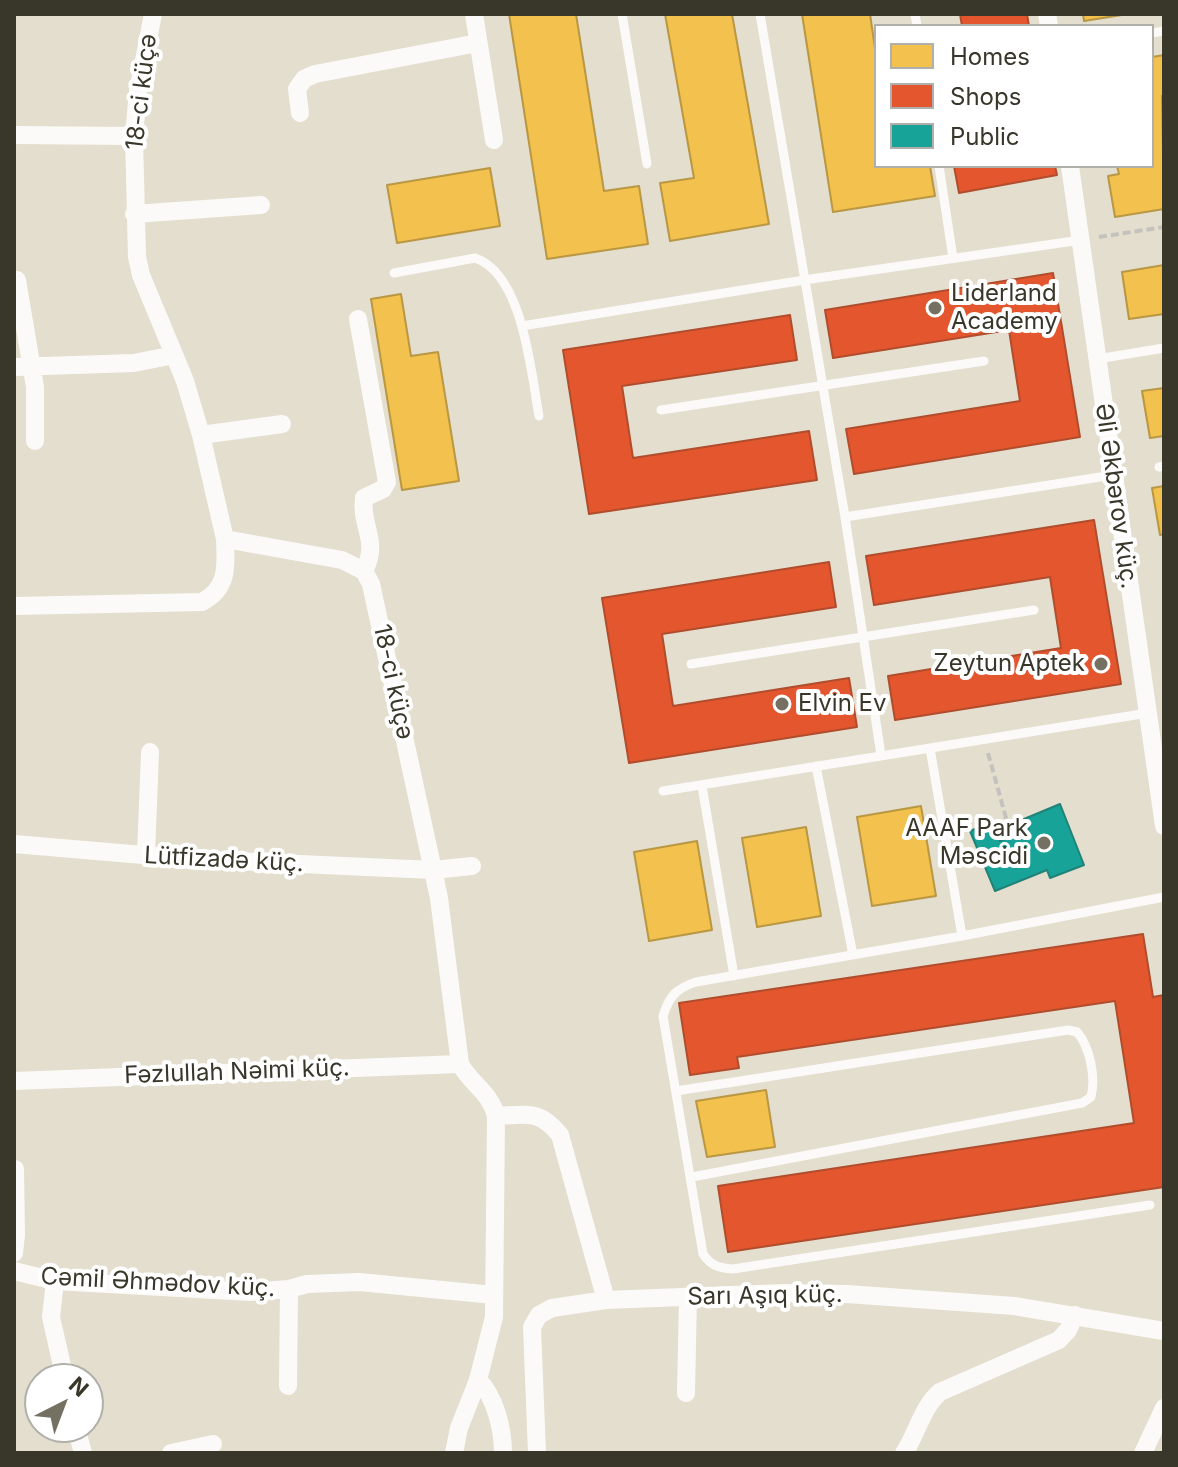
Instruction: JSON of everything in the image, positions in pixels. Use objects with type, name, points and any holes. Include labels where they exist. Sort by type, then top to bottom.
[{"type":"street","name":"18-ci küçə","points":[[14,606],[202,602],[212,597],[222,585],[226,573],[225,539],[201,435],[174,355],[141,275],[134,214],[134,136],[138,91],[153,14]]},
{"type":"street","points":[[474,14],[494,140]]},
{"type":"street","points":[[300,113],[297,89],[304,79],[315,74],[478,43]]},
{"type":"street","points":[[14,135],[134,136]]},
{"type":"street","name":"Əli Əkbərov küç.","points":[[1070,168],[1164,826]]},
{"type":"street","points":[[134,214],[261,205]]},
{"type":"street","points":[[17,280],[23,367],[35,387],[35,441]]},
{"type":"street","points":[[225,539],[342,560],[364,571],[372,550],[364,498],[383,489],[387,482],[358,319]]},
{"type":"street","points":[[23,367],[134,363],[174,355]]},
{"type":"street","points":[[201,435],[282,424]]},
{"type":"street","name":"18-ci küçə","points":[[364,571],[371,584],[439,898],[460,1064]]},
{"type":"street","points":[[146,855],[150,752]]},
{"type":"street","name":"Lütfizadə küç.","points":[[14,844],[146,855],[433,870],[472,866]]},
{"type":"street","points":[[454,1453],[491,1329],[494,1295],[496,1116],[493,1103],[460,1064]]},
{"type":"street","name":"Fəzlullah Nəimi küç.","points":[[14,1081],[460,1064]]},
{"type":"street","points":[[496,1116],[538,1116],[560,1135],[606,1300]]},
{"type":"street","points":[[14,1253],[15,1169]]},
{"type":"street","name":"Cəmil Əhmədov küç.","points":[[14,1271],[55,1281],[250,1292],[289,1289],[307,1284],[359,1282],[494,1295]]},
{"type":"street","points":[[55,1281],[51,1317],[61,1363]]},
{"type":"street","points":[[288,1386],[289,1289]]},
{"type":"street","name":"Sarı Aşıq küç.","points":[[537,1453],[532,1327],[539,1315],[552,1308],[606,1300],[783,1293],[847,1294],[1014,1306],[1164,1331]]},
{"type":"street","points":[[686,1393],[688,1297]]},
{"type":"street","points":[[912,1449],[932,1399],[940,1392],[1059,1340],[1075,1315]]},
{"type":"street","points":[[478,1380],[485,1387],[499,1422],[503,1453]]},
{"type":"street","points":[[1143,1453],[1164,1408]]},
{"type":"street","points":[[171,1453],[213,1444]]},
{"type":"lane","points":[[622,14],[647,164]]},
{"type":"lane","points":[[760,14],[845,517],[881,755]]},
{"type":"lane","points":[[939,168],[953,258]]},
{"type":"lane","points":[[522,326],[804,280],[1081,240]]},
{"type":"lane","points":[[394,273],[475,258],[487,262],[497,272],[518,311],[539,416]]},
{"type":"lane","points":[[1097,359],[1164,348]]},
{"type":"lane","points":[[661,410],[984,361]]},
{"type":"lane","points":[[845,517],[1113,475]]},
{"type":"lane","points":[[691,664],[1034,610]]},
{"type":"lane","points":[[663,791],[1148,713]]},
{"type":"lane","points":[[930,748],[962,936]]},
{"type":"lane","points":[[816,766],[853,955]]},
{"type":"lane","points":[[702,786],[734,976]]},
{"type":"lane","points":[[1150,1205],[733,1269],[709,1263],[703,1254],[663,1016],[667,1003],[682,987],[696,982],[1164,897]]},
{"type":"lane","points":[[676,1091],[1068,1030],[1077,1032],[1086,1042],[1094,1087],[1091,1097],[1082,1103],[692,1177]]},
{"type":"path","points":[[1081,240],[1164,227]]},
{"type":"path","points":[[985,739],[1011,836]]},
{"type":"building: Homes","points":[[509,14],[576,14],[604,191],[639,186],[648,244],[547,259]]},
{"type":"building: Homes","points":[[665,14],[732,14],[769,224],[670,241],[660,183],[694,178]]},
{"type":"building: Homes","points":[[802,14],[870,14],[874,41],[874,168],[930,168],[935,196],[833,212]]},
{"type":"building: Homes","points":[[1083,14],[1128,14],[1084,21]]},
{"type":"building: Homes","points":[[1164,55],[1164,209],[1115,217],[1108,176],[1119,174],[1118,168],[1154,168],[1154,57]]},
{"type":"building: Homes","points":[[490,168],[500,226],[397,243],[387,185]]},
{"type":"building: Homes","points":[[1164,265],[1164,314],[1129,319],[1122,272]]},
{"type":"building: Homes","points":[[401,294],[411,356],[438,352],[459,481],[402,490],[371,299]]},
{"type":"building: Homes","points":[[1164,388],[1164,436],[1150,438],[1142,391]]},
{"type":"building: Homes","points":[[1164,486],[1164,534],[1160,535],[1152,488]]},
{"type":"building: Homes","points":[[921,806],[936,896],[872,906],[857,817]]},
{"type":"building: Homes","points":[[806,827],[821,916],[757,927],[742,838]]},
{"type":"building: Homes","points":[[697,841],[712,930],[649,941],[634,852]]},
{"type":"building: Homes","points":[[766,1090],[775,1147],[707,1157],[696,1101]]},
{"type":"building: Shops","points":[[960,14],[1027,14],[1029,24],[962,24]]},
{"type":"building: Shops","points":[[954,168],[1055,168],[1057,175],[959,193]]},
{"type":"building: Shops","points":[[1053,273],[1080,437],[854,474],[846,429],[1020,401],[1009,330],[833,358],[825,310]]},
{"type":"building: Shops","points":[[790,315],[797,360],[622,386],[633,458],[809,431],[817,480],[589,514],[563,350]]},
{"type":"building: Shops","points":[[1094,520],[1121,684],[895,720],[888,676],[1061,648],[1050,577],[874,605],[866,556]]},
{"type":"building: Shops","points":[[829,562],[836,607],[662,634],[673,706],[849,678],[857,727],[629,763],[602,598]]},
{"type":"building: Shops","points":[[1143,934],[1153,997],[1164,995],[1164,1187],[728,1252],[718,1186],[1134,1123],[1115,1001],[737,1057],[739,1068],[690,1075],[679,1003]]},
{"type":"building: Public","points":[[1060,804],[1084,865],[1050,878],[1047,870],[995,891],[970,831],[992,822],[1000,841],[1029,829],[1024,819]]},
{"type":"place","name":"Liderland Academy","points":[[935,308]]},
{"type":"place","name":"Zeytun Aptek","points":[[1101,664]]},
{"type":"place","name":"Elvin Ev","points":[[782,704]]},
{"type":"place","name":"AAAF Park Məscidi","points":[[1044,843]]}]
